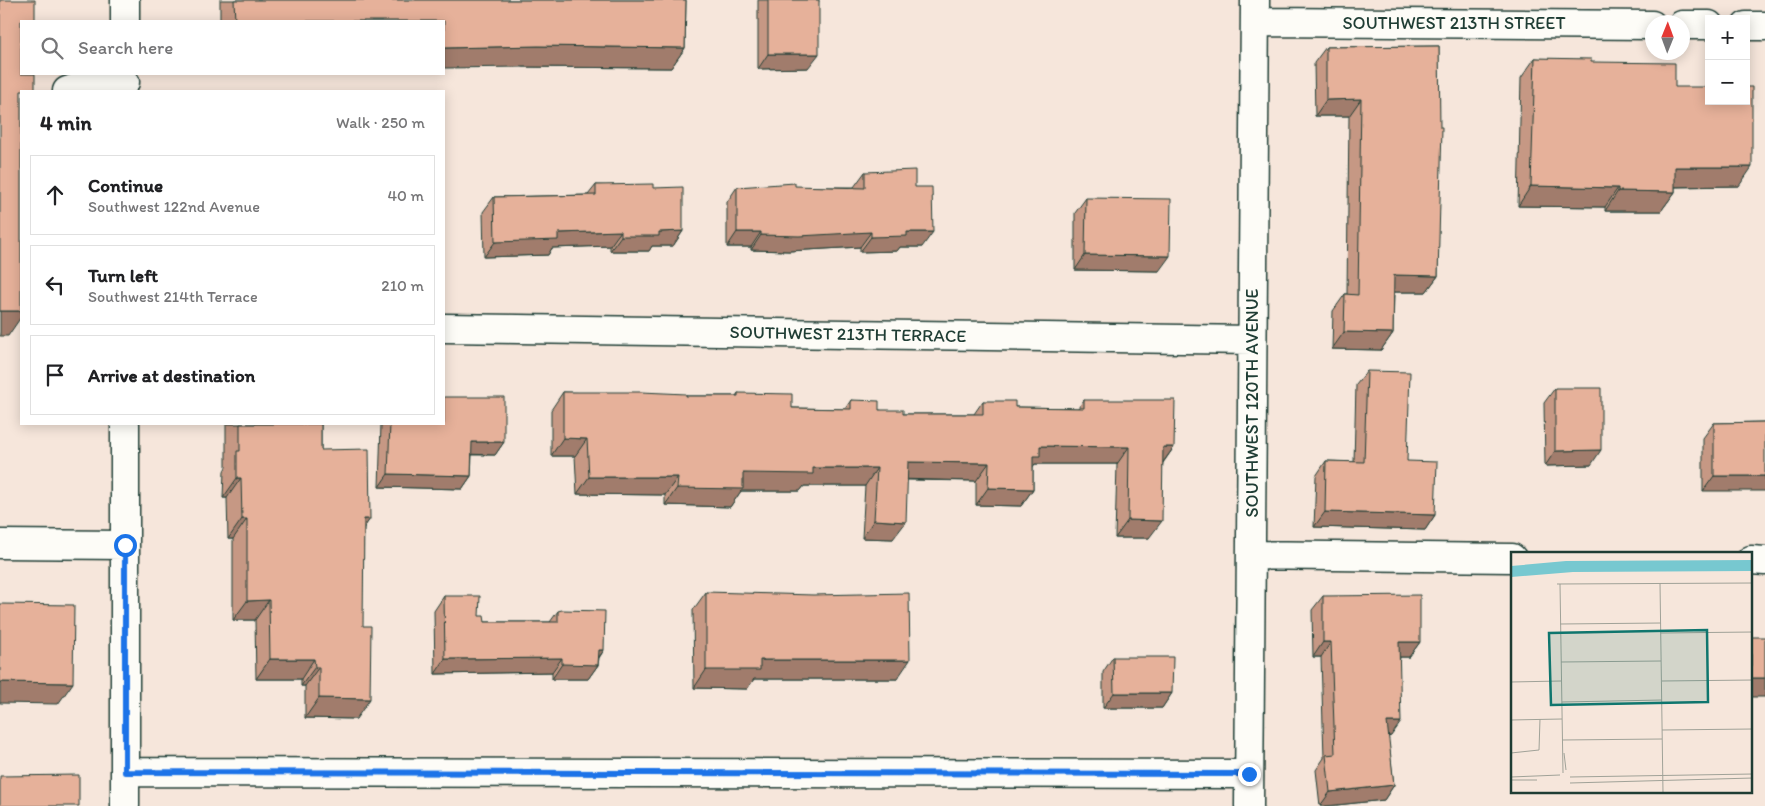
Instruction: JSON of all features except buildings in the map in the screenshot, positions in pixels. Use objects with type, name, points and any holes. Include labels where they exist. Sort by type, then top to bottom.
[{"type":"street","points":[[125,0],[125,20]]},
{"type":"street","name":"SOUTHWEST 213TH STREET","points":[[1256,11],[1645,25]]},
{"type":"street","name":"SOUTHWEST 120TH AVENUE","points":[[1249,806],[1256,11]]},
{"type":"street","points":[[1690,25],[1705,25]]},
{"type":"street","points":[[1750,26],[1765,26]]},
{"type":"street","points":[[70,90],[92,83],[125,82]]},
{"type":"street","name":"SOUTHWEST 213TH TERRACE","points":[[445,328],[1252,340]]},
{"type":"street","points":[[125,425],[125,806]]},
{"type":"street","points":[[0,544],[125,545]]},
{"type":"street","points":[[1251,555],[1511,558]]},
{"type":"street","points":[[1752,560],[1765,561]]},
{"type":"street","points":[[125,772],[1249,774]]},
{"type":"route","points":[[125,545],[125,772],[1249,774]]}]
